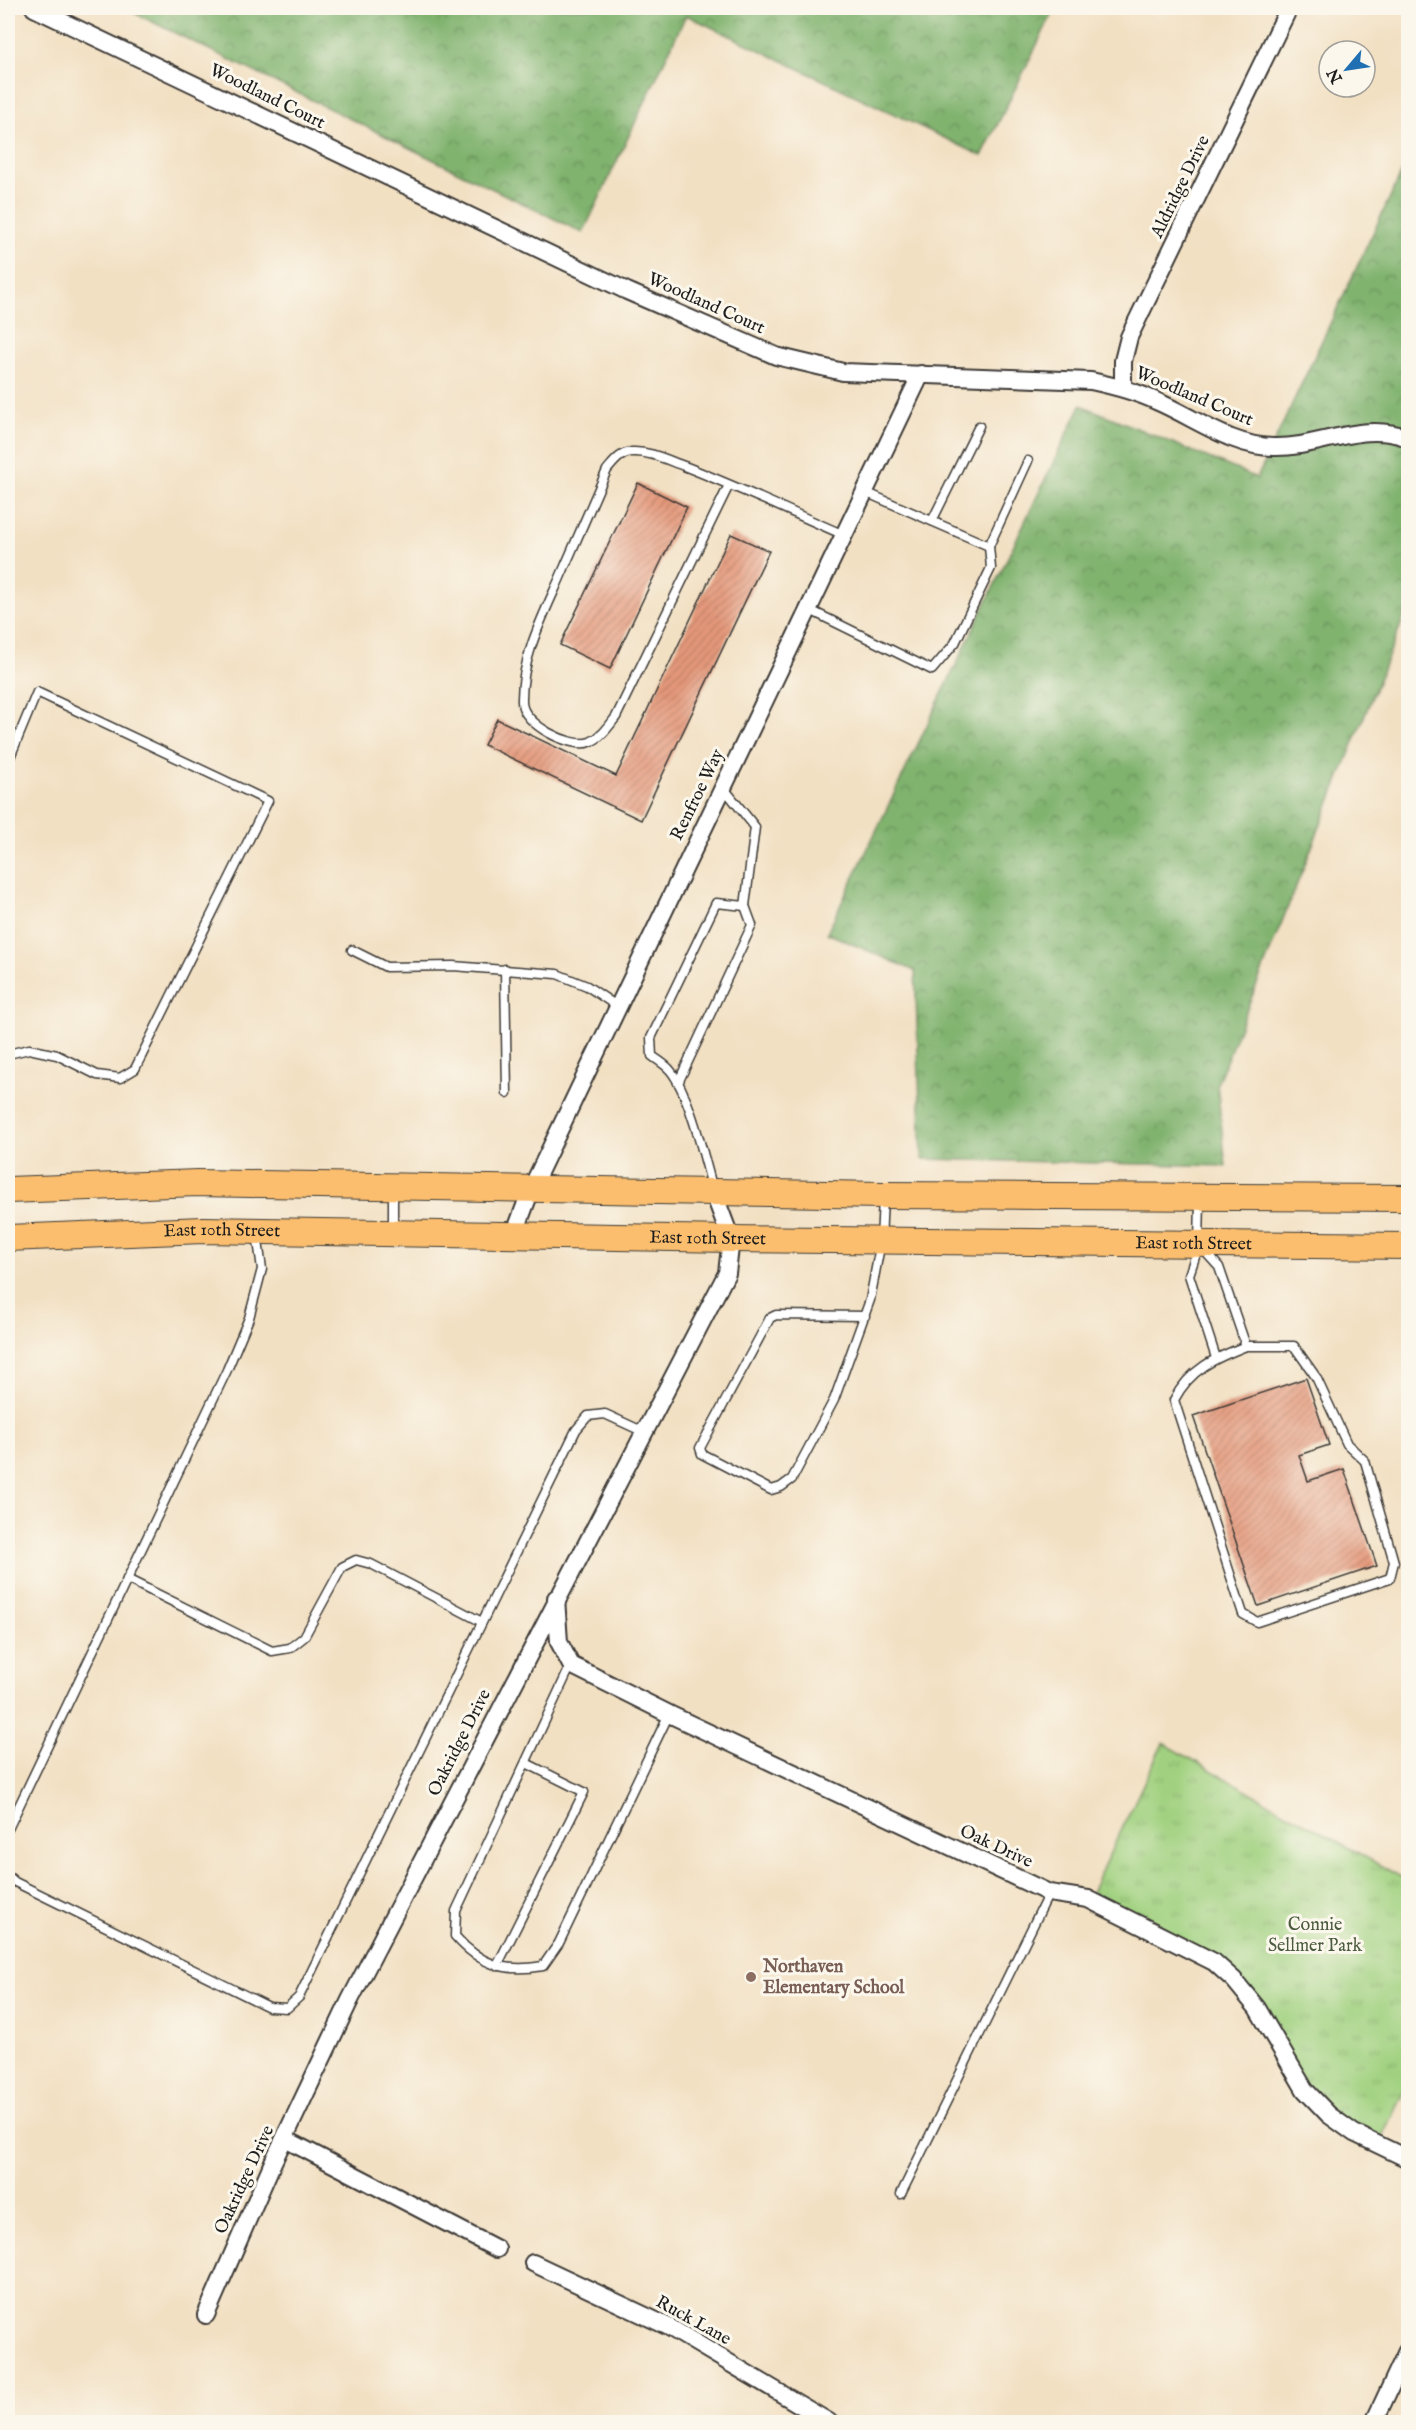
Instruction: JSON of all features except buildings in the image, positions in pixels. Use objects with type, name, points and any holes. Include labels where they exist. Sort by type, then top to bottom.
[{"type":"main road","points":[[8,1190],[198,1182],[883,1194],[1408,1198]]},
{"type":"main road","name":"East 10th Street","points":[[8,1238],[117,1232],[257,1231],[882,1241],[1408,1246]]},
{"type":"street","name":"Woodland Court","points":[[34,8],[627,291],[776,356],[843,372],[1091,381],[1123,388],[1157,401],[1228,436],[1273,447],[1298,446],[1352,432],[1375,431],[1408,438]]},
{"type":"street","name":"Aldridge Drive","points":[[1123,388],[1123,361],[1130,337],[1289,8]]},
{"type":"street","name":"Renfroe Way","points":[[514,1235],[532,1187],[921,374]]},
{"type":"street","name":"Oakridge Drive","points":[[206,2315],[350,2000],[556,1598],[728,1273],[731,1239],[713,1191]]},
{"type":"street","points":[[556,1598],[559,1642],[571,1665]]},
{"type":"street","name":"Oak Drive","points":[[571,1665],[669,1714],[1049,1893],[1088,1899],[1214,1962],[1257,2008],[1305,2090],[1329,2115],[1354,2133],[1408,2159]]},
{"type":"street","points":[[285,2139],[496,2249]]},
{"type":"street","name":"Ruck Lane","points":[[533,2263],[669,2327],[807,2416],[829,2422]]},
{"type":"street","points":[[1374,2422],[1408,2349]]},
{"type":"lane","points":[[932,521],[979,426]]},
{"type":"lane","points":[[729,485],[616,717],[604,733],[590,742],[577,743],[537,727],[528,718],[521,705],[522,687],[533,640],[607,470],[619,456],[629,452],[648,452],[729,485],[844,535]]},
{"type":"lane","points":[[808,609],[932,669],[955,643],[991,568],[989,546],[1028,461]]},
{"type":"lane","points":[[865,492],[989,546]]},
{"type":"lane","points":[[8,762],[37,693],[268,801],[135,1069],[120,1078],[97,1075],[57,1055],[29,1049],[8,1054]]},
{"type":"lane","points":[[678,1083],[752,925],[746,906],[755,827],[723,787]]},
{"type":"lane","points":[[713,1191],[698,1137],[678,1083],[670,1070],[652,1056],[651,1038],[716,903],[746,906]]},
{"type":"lane","points":[[352,950],[386,967],[453,966],[558,974],[587,986],[618,1007]]},
{"type":"lane","points":[[505,969],[507,1092]]},
{"type":"lane","points":[[393,1185],[393,1233]]},
{"type":"lane","points":[[865,1316],[776,1315],[770,1318],[700,1448],[702,1454],[771,1491],[792,1479],[826,1419],[865,1316],[882,1241],[883,1194]]},
{"type":"lane","points":[[1200,1197],[1198,1245],[1189,1275],[1216,1358]]},
{"type":"lane","points":[[8,1829],[249,1318],[262,1269],[257,1231]]},
{"type":"lane","points":[[1198,1245],[1219,1267],[1246,1346]]},
{"type":"lane","points":[[1246,1346],[1294,1346],[1307,1361],[1347,1444],[1365,1461],[1394,1562],[1389,1578],[1257,1622],[1243,1614],[1174,1400],[1184,1381],[1216,1358],[1246,1346]]},
{"type":"lane","points":[[8,1876],[15,1882],[269,2007],[287,2008],[298,1997],[576,1430],[588,1416],[605,1414],[644,1432]]},
{"type":"lane","points":[[127,1579],[272,1651],[290,1648],[303,1637],[342,1567],[356,1560],[371,1564],[482,1622]]},
{"type":"lane","points":[[571,1665],[456,1911],[455,1936],[467,1950],[496,1965],[519,1971],[543,1966],[559,1943],[669,1714]]},
{"type":"lane","points":[[496,1965],[584,1792],[526,1764]]},
{"type":"lane","points":[[901,2193],[1049,1893]]},
{"type":"green space","points":[[124,8],[1055,8],[982,156],[686,15],[583,233]]},
{"type":"green space","points":[[1408,159],[1408,607],[1217,1084],[1226,1166],[922,1159],[915,971],[827,933],[1081,405],[1257,478]]},
{"type":"green space","name":"Connie Sellmer Park","points":[[1163,1743],[1408,1881],[1408,2081],[1378,2145],[1305,2090],[1257,2008],[1177,1942],[1088,1899]]},
{"type":"place","name":"Northaven Elementary School","points":[[751,1977]]}]
